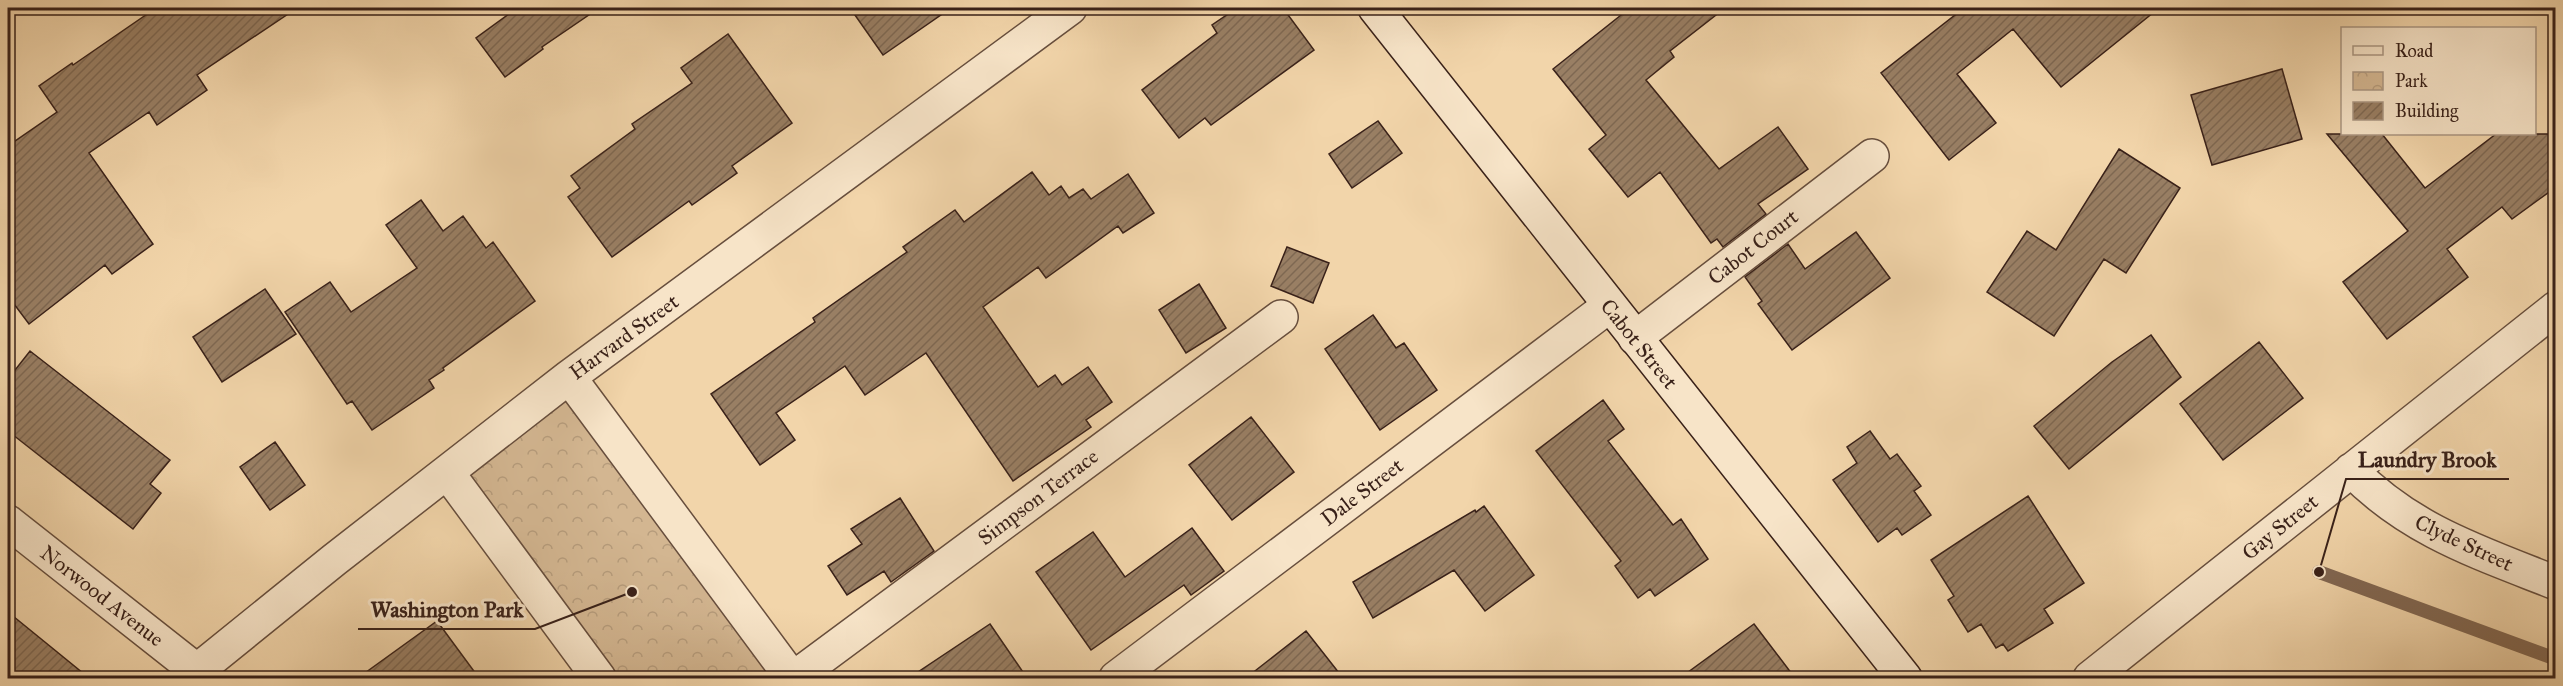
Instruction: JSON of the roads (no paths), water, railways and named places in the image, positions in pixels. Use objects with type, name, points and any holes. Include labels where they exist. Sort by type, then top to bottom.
[{"type":"street","name":"Harvard Street","points":[[193,674],[569,377],[1070,8]]},
{"type":"street","name":"Cabot Street","points":[[1375,8],[1905,678]]},
{"type":"street","name":"Cabot Court","points":[[1635,338],[1872,156]]},
{"type":"street","name":"Dale Street","points":[[1116,678],[1609,306]]},
{"type":"street","name":"Gay Street","points":[[2090,678],[2556,308]]},
{"type":"street","name":"Simpson Terrace","points":[[793,678],[1281,317]]},
{"type":"street","points":[[569,377],[793,678]]},
{"type":"street","name":"Clyde Street","points":[[2351,470],[2375,495],[2433,533],[2556,583]]},
{"type":"street","points":[[447,472],[599,678]]},
{"type":"street","name":"Norwood Avenue","points":[[8,522],[193,674]]},
{"type":"waterway","points":[[2319,572],[2556,659]]},
{"type":"place","name":"Laundry Brook","points":[[2319,572]]},
{"type":"place","name":"Washington Park","points":[[632,592]]}]
